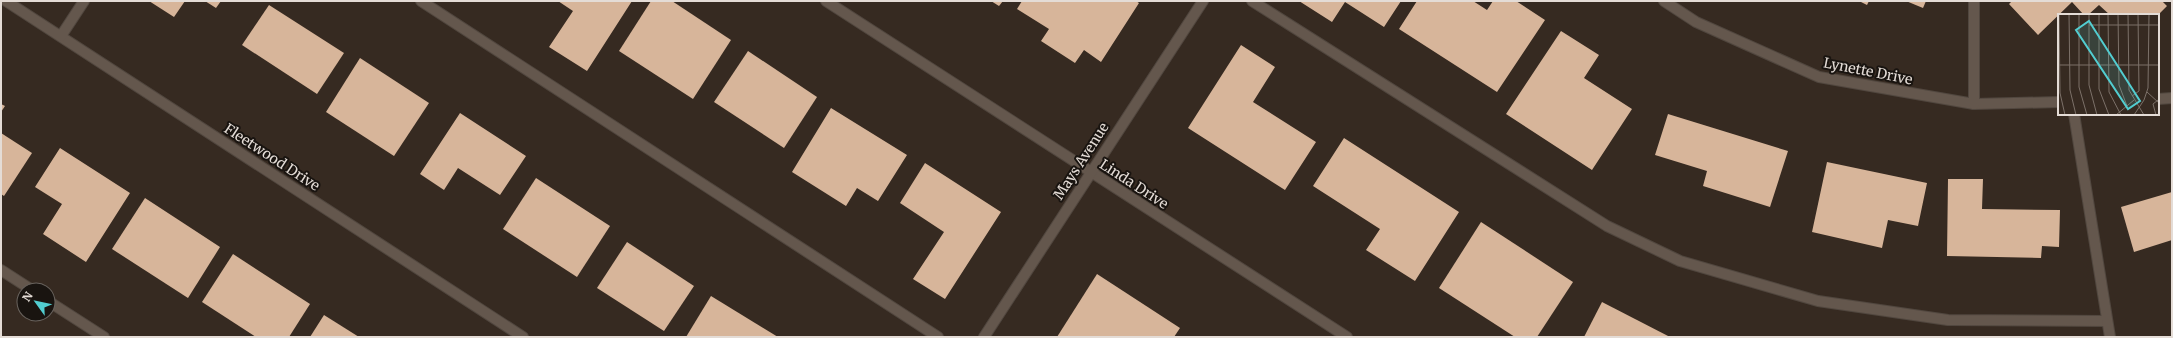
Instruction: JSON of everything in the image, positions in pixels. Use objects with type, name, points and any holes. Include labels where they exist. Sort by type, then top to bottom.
[{"type":"street","name":"Fleetwood Drive","points":[[6,1],[522,337]]},
{"type":"street","points":[[61,36],[84,1]]},
{"type":"street","points":[[421,1],[938,337]]},
{"type":"street","name":"Linda Drive","points":[[826,1],[1347,337]]},
{"type":"street","name":"Mays Avenue","points":[[984,337],[1203,1]]},
{"type":"street","points":[[1252,1],[1607,226],[1680,261],[1818,301],[1948,320],[2107,321]]},
{"type":"street","name":"Lynette Drive","points":[[1664,1],[1696,22],[1819,77],[1974,104],[2058,102]]},
{"type":"street","points":[[1974,1],[1974,104]]},
{"type":"street","points":[[2159,99],[2172,98]]},
{"type":"street","points":[[2074,115],[2110,337]]},
{"type":"street","points":[[1,270],[20,282]]},
{"type":"street","points":[[56,306],[104,337]]},
{"type":"building","points":[[149,1],[185,1],[174,17]]},
{"type":"building","points":[[205,1],[221,1],[216,8]]},
{"type":"building","points":[[558,1],[632,1],[587,71],[549,47],[573,11]]},
{"type":"building","points":[[651,1],[672,1],[731,40],[693,99],[619,51]]},
{"type":"building","points":[[991,1],[1003,1],[999,6]]},
{"type":"building","points":[[1022,1],[1136,1],[1139,3],[1101,62],[1084,50],[1075,63],[1041,41],[1049,29],[1017,9]]},
{"type":"building","points":[[1299,1],[1401,1],[1384,27],[1345,2],[1332,22]]},
{"type":"building","points":[[1417,1],[1473,1],[1487,10],[1493,1],[1516,1],[1545,20],[1497,92],[1399,29]]},
{"type":"building","points":[[1859,1],[1869,1],[1867,5]]},
{"type":"building","points":[[1906,1],[1926,1],[1923,8]]},
{"type":"building","points":[[2012,1],[2162,1],[2167,6],[2159,14],[2109,14],[2099,5],[2089,14],[2083,14],[2072,2],[2038,35],[2009,4]]},
{"type":"building","points":[[269,5],[344,53],[317,94],[242,45]]},
{"type":"building","points":[[1561,31],[1599,55],[1584,78],[1632,109],[1592,170],[1506,114]]},
{"type":"building","points":[[1241,45],[1275,67],[1253,102],[1316,142],[1285,190],[1188,128]]},
{"type":"building","points":[[748,51],[817,97],[784,148],[714,102]]},
{"type":"building","points":[[360,58],[429,103],[394,156],[326,112]]},
{"type":"building","points":[[1,104],[5,106],[1,112]]},
{"type":"building","points":[[831,108],[907,155],[878,201],[857,188],[846,206],[792,172]]},
{"type":"building","points":[[460,113],[526,156],[500,195],[458,168],[444,190],[420,174]]},
{"type":"building","points":[[1668,114],[1788,151],[1770,207],[1703,186],[1707,171],[1655,155]]},
{"type":"building","points":[[1,133],[32,153],[4,196],[1,194]]},
{"type":"building","points":[[1344,138],[1459,212],[1415,281],[1366,250],[1380,229],[1313,186]]},
{"type":"building","points":[[60,148],[130,193],[86,262],[43,234],[62,204],[35,187]]},
{"type":"building","points":[[1827,162],[1927,183],[1918,226],[1888,220],[1882,248],[1812,232]]},
{"type":"building","points":[[925,163],[1001,212],[945,299],[913,279],[944,232],[900,203]]},
{"type":"building","points":[[536,178],[610,226],[577,277],[503,229]]},
{"type":"building","points":[[1948,179],[1983,179],[1982,209],[2060,210],[2059,247],[2042,246],[2041,258],[1947,256]]},
{"type":"building","points":[[2172,192],[2172,240],[2134,252],[2121,207]]},
{"type":"building","points":[[145,198],[220,247],[188,298],[112,249]]},
{"type":"building","points":[[1481,222],[1573,282],[1537,337],[1515,337],[1439,288]]},
{"type":"building","points":[[627,242],[694,286],[664,331],[597,288]]},
{"type":"building","points":[[233,254],[310,304],[289,337],[256,337],[202,302]]},
{"type":"building","points":[[1097,274],[1180,328],[1174,337],[1057,337]]},
{"type":"building","points":[[711,296],[778,337],[686,337]]},
{"type":"building","points":[[1602,302],[1670,337],[1584,337]]},
{"type":"building","points":[[324,315],[359,337],[310,337]]}]
